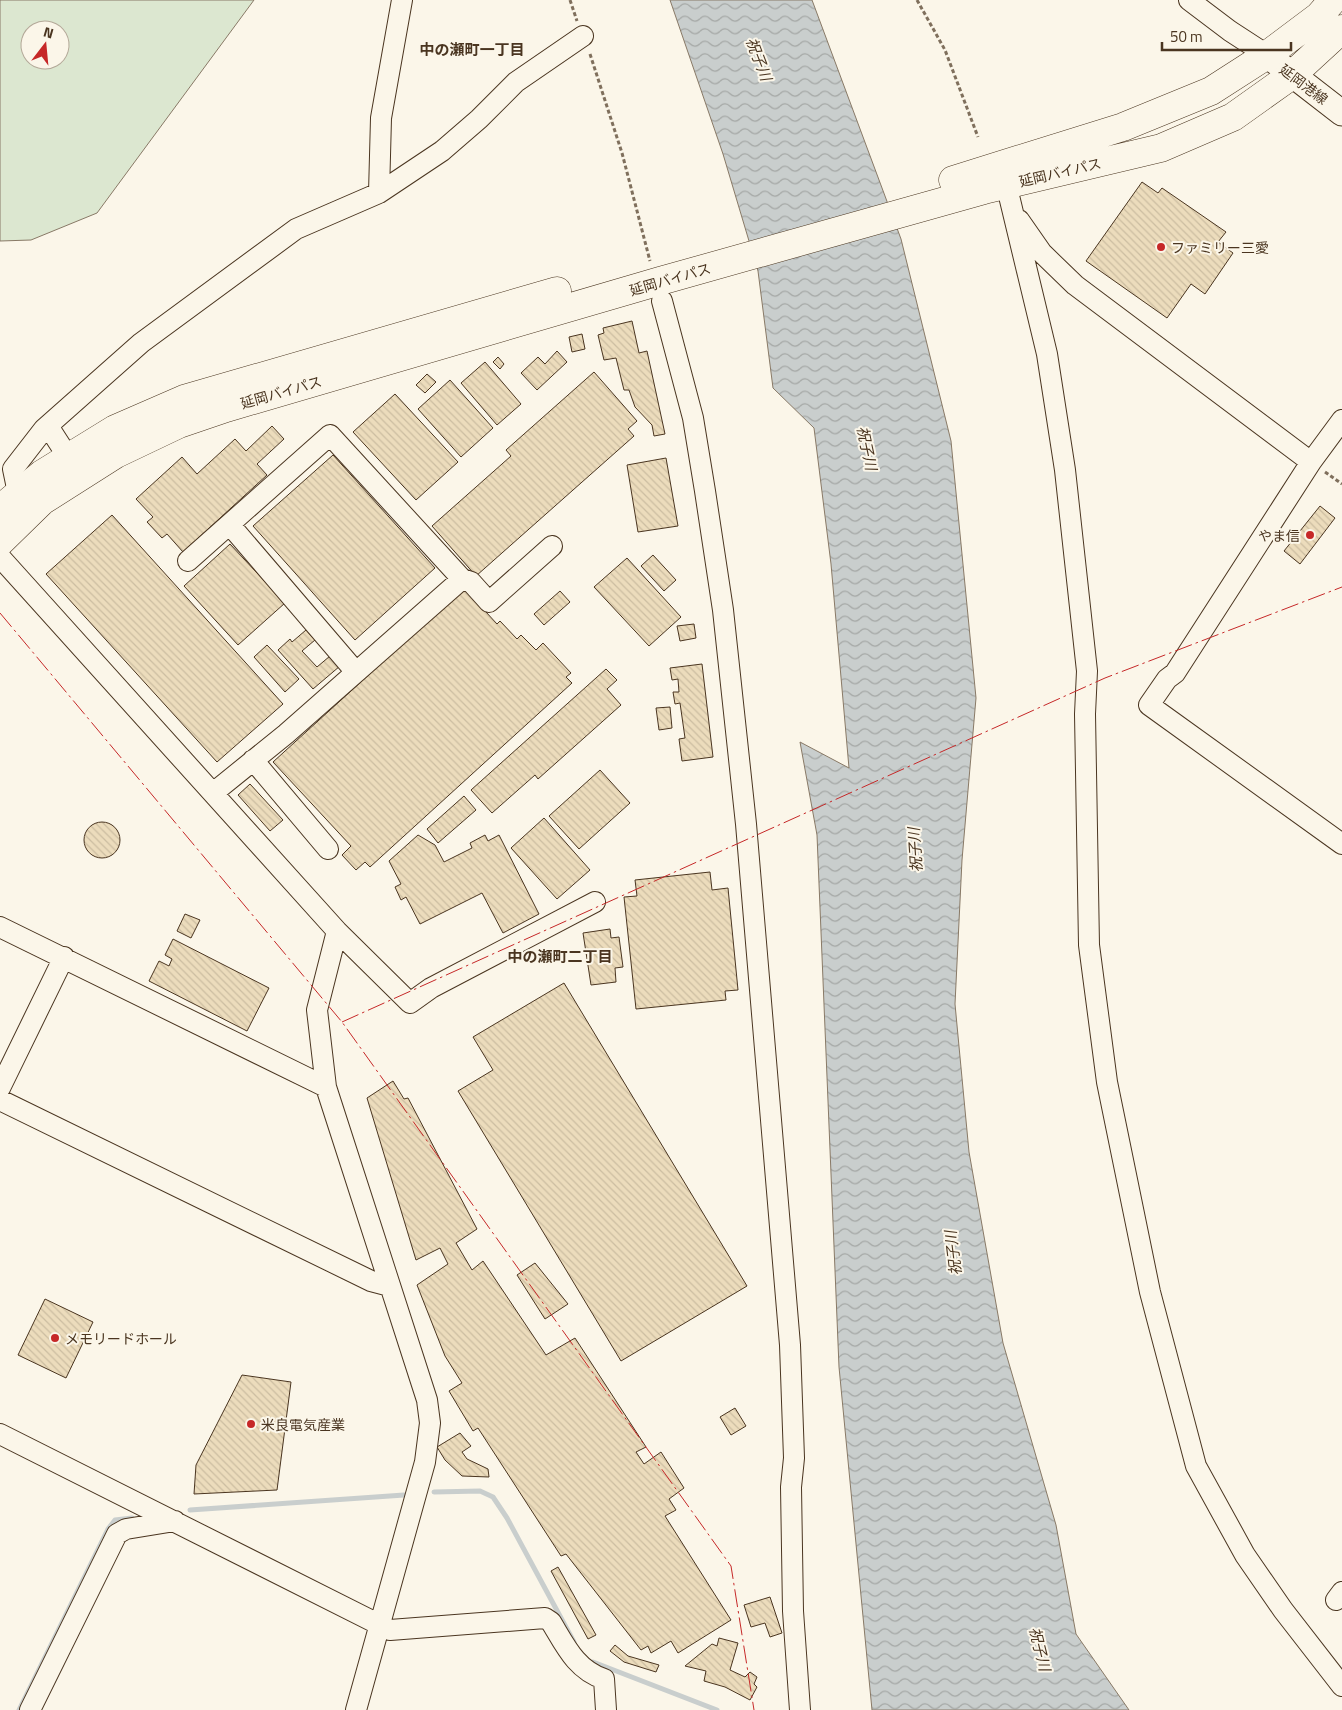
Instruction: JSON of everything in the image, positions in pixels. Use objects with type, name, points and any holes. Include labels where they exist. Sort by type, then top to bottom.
[{"type":"highway","name":"延岡バイパス","points":[[0,542],[42,501],[116,454],[179,424],[657,277],[992,178],[1123,127],[1210,90],[1267,55],[1318,16],[1333,0]]},
{"type":"highway","name":"延岡バイパス","points":[[992,178],[1160,148],[1233,117],[1292,75],[1342,28]]},
{"type":"highway","name":"延岡バイパス","points":[[9,501],[68,457],[115,429],[184,399],[657,277]]},
{"type":"main road","name":"延岡港線","points":[[1267,55],[1342,112]]},
{"type":"street","points":[[379,193],[382,118],[402,0]]},
{"type":"street","points":[[1190,0],[1230,31],[1267,55]]},
{"type":"street","points":[[9,501],[13,470],[48,426],[141,343],[296,229],[379,193],[442,151],[479,119],[516,82],[583,37]]},
{"type":"street","points":[[992,178],[1042,253],[1075,286],[1310,462]]},
{"type":"street","points":[[1013,212],[1047,354],[1065,470],[1087,671],[1084,714],[1089,945],[1107,1082],[1150,1292],[1196,1466],[1245,1556],[1283,1610],[1342,1686]]},
{"type":"street","points":[[657,277],[693,418],[705,491],[723,610],[746,824],[790,1345],[794,1458],[790,1487],[793,1611],[800,1710]]},
{"type":"street","points":[[1342,420],[1310,462],[1175,673],[1167,679],[1149,705],[1342,844]]},
{"type":"street","points":[[48,426],[68,457]]},
{"type":"street","points":[[188,561],[330,435],[462,579],[470,582],[489,602],[552,546]]},
{"type":"street","points":[[230,525],[355,672]]},
{"type":"street","points":[[0,557],[338,931],[410,1003],[431,988],[595,902]]},
{"type":"street","points":[[213,793],[462,579]]},
{"type":"street","points":[[253,760],[328,849]]},
{"type":"street","points":[[0,927],[326,1087]]},
{"type":"street","points":[[338,931],[317,1010],[326,1087],[428,1400],[430,1423],[424,1462],[356,1710]]},
{"type":"street","points":[[0,1088],[64,957]]},
{"type":"street","points":[[0,1100],[371,1281],[390,1286]]},
{"type":"street","points":[[0,1434],[390,1630],[545,1618],[551,1622],[574,1659],[591,1675],[604,1679],[606,1710]]},
{"type":"street","points":[[30,1710],[117,1534],[126,1529],[174,1521]]},
{"type":"path","points":[[570,0],[622,153],[657,277]]},
{"type":"path","points":[[917,0],[945,50],[978,137]]},
{"type":"green space","points":[[0,0],[254,0],[97,213],[31,240],[0,241]]},
{"type":"water","name":"祝子川","points":[[670,0],[812,0],[901,239],[951,441],[976,698],[962,860],[955,1004],[969,1152],[1003,1343],[1056,1525],[1076,1634],[1129,1710],[872,1710],[839,1367],[817,835],[800,742],[849,768],[831,564],[814,428],[773,388],[758,271],[723,154]]},
{"type":"building","name":"ファミリー三愛","points":[[1142,182],[1158,193],[1162,188],[1226,232],[1218,242],[1233,253],[1205,294],[1191,284],[1167,318],[1086,261]]},
{"type":"building","points":[[632,321],[639,353],[647,351],[665,434],[654,436],[652,425],[635,407],[629,390],[624,390],[616,358],[604,360],[598,335],[604,333],[603,328]]},
{"type":"building","points":[[582,334],[585,349],[572,352],[569,337]]},
{"type":"building","points":[[557,351],[567,362],[537,390],[521,373],[538,357],[545,364]]},
{"type":"building","points":[[498,357],[504,364],[500,369],[493,362]]},
{"type":"building","points":[[485,362],[521,404],[497,425],[461,383]]},
{"type":"building","points":[[594,372],[637,421],[628,429],[634,436],[476,576],[432,526],[511,456],[506,450]]},
{"type":"building","points":[[427,374],[436,382],[425,393],[416,385]]},
{"type":"building","points":[[450,380],[493,428],[461,457],[418,409]]},
{"type":"building","points":[[395,394],[458,462],[416,500],[353,432]]},
{"type":"building","points":[[272,426],[284,439],[257,464],[267,475],[183,552],[167,534],[162,538],[147,522],[153,517],[136,499],[182,457],[197,474],[235,439],[246,451]]},
{"type":"building","points":[[333,455],[435,568],[355,640],[253,526]]},
{"type":"building","points":[[666,458],[678,526],[638,532],[627,465]]},
{"type":"building","name":"やま信","points":[[1320,506],[1335,518],[1300,564],[1284,551]]},
{"type":"building","points":[[112,515],[283,704],[217,762],[46,574]]},
{"type":"building","points":[[230,544],[285,603],[238,645],[184,586]]},
{"type":"building","points":[[653,555],[676,580],[664,591],[641,566]]},
{"type":"building","points":[[627,558],[681,617],[649,646],[594,587]]},
{"type":"building","points":[[464,588],[497,624],[500,621],[517,639],[521,635],[536,650],[543,643],[571,673],[566,677],[572,683],[370,867],[365,862],[356,870],[342,855],[351,846],[273,762]]},
{"type":"building","points":[[560,591],[570,602],[544,625],[534,614]]},
{"type":"building","points":[[694,624],[696,638],[680,641],[677,626]]},
{"type":"building","points":[[306,630],[315,640],[302,651],[317,667],[330,656],[340,666],[313,689],[278,650],[290,639],[292,642]]},
{"type":"building","points":[[267,645],[299,679],[285,692],[254,657]]},
{"type":"building","points":[[702,664],[713,757],[682,761],[679,739],[685,738],[680,703],[675,704],[673,692],[679,692],[678,679],[672,680],[670,668]]},
{"type":"building","points":[[606,669],[617,680],[607,689],[621,705],[538,779],[535,775],[492,813],[471,790]]},
{"type":"building","points":[[670,707],[672,728],[659,730],[656,708]]},
{"type":"building","points":[[600,770],[630,803],[579,849],[549,816]]},
{"type":"building","points":[[250,784],[283,820],[270,831],[238,795]]},
{"type":"building","points":[[464,796],[476,810],[438,843],[427,829]]},
{"type":"building","points":[[544,818],[590,870],[557,899],[511,848]]},
{"type":"building","points":[[102,822],[109,823],[115,827],[119,833],[119,847],[115,853],[109,857],[102,858],[95,857],[89,853],[85,847],[84,840],[85,833],[89,827],[95,823]]},
{"type":"building","points":[[418,835],[435,845],[444,862],[472,848],[470,843],[485,835],[488,841],[499,835],[539,914],[503,933],[482,893],[420,924],[406,897],[401,900],[395,887],[401,884],[389,861]]},
{"type":"building","points":[[710,872],[712,890],[728,888],[738,990],[725,991],[726,1000],[636,1009],[624,897],[637,896],[635,880]]},
{"type":"building","points":[[185,914],[200,920],[191,938],[177,931]]},
{"type":"building","points":[[610,929],[611,938],[619,937],[623,967],[615,968],[616,982],[591,985],[583,933]]},
{"type":"building","points":[[173,939],[269,988],[247,1031],[149,981],[159,961],[169,966],[172,959],[165,955]]},
{"type":"building","points":[[564,983],[747,1286],[621,1361],[458,1091],[493,1070],[473,1037]]},
{"type":"building","points":[[393,1081],[404,1099],[408,1098],[477,1229],[456,1243],[472,1270],[483,1261],[546,1355],[575,1338],[646,1447],[636,1452],[644,1464],[661,1452],[684,1488],[669,1499],[676,1510],[665,1516],[731,1620],[678,1653],[671,1641],[651,1653],[648,1646],[641,1650],[566,1554],[561,1556],[478,1428],[473,1431],[449,1391],[462,1383],[445,1356],[417,1285],[448,1264],[440,1248],[416,1260],[367,1098]]},
{"type":"building","points":[[535,1263],[568,1304],[545,1319],[517,1275]]},
{"type":"building","name":"メモリードホール","points":[[45,1299],[93,1322],[66,1378],[18,1355]]},
{"type":"building","name":"米良電気産業","points":[[242,1375],[291,1382],[277,1490],[194,1494],[196,1465]]},
{"type":"building","points":[[735,1408],[746,1426],[731,1435],[720,1417]]},
{"type":"building","points":[[460,1433],[471,1446],[462,1452],[467,1459],[488,1469],[489,1477],[462,1476],[445,1460],[437,1447]]},
{"type":"building","points":[[558,1567],[596,1635],[588,1639],[551,1571]]},
{"type":"building","points":[[770,1597],[782,1633],[770,1637],[765,1623],[751,1627],[744,1605]]},
{"type":"building","points":[[719,1638],[738,1643],[730,1670],[745,1677],[750,1672],[757,1677],[754,1684],[757,1687],[750,1700],[725,1687],[704,1681],[706,1671],[685,1666],[712,1644],[717,1646]]},
{"type":"building","points":[[615,1645],[628,1656],[659,1665],[656,1672],[624,1662],[610,1651]]},
{"type":"waterway","points":[[434,1492],[480,1491],[493,1497],[507,1518],[574,1642]]},
{"type":"waterway","points":[[190,1510],[404,1495]]},
{"type":"waterway","points":[[19,1710],[108,1529],[115,1520],[132,1518]]},
{"type":"waterway","points":[[593,1662],[717,1710]]},
{"type":"power","points":[[342,1022],[1105,678],[1342,587]]},
{"type":"power","points":[[0,613],[342,1022],[731,1566],[754,1710]]},
{"type":"place","name":"ファミリー三愛","points":[[1161,247]]},
{"type":"place","name":"やま信","points":[[1310,535]]},
{"type":"place","name":"メモリードホール","points":[[55,1338]]},
{"type":"place","name":"米良電気産業","points":[[251,1424]]},
{"type":"district","name":"中の瀬町一丁目","points":[[472,49]]},
{"type":"district","name":"中の瀬町二丁目","points":[[560,956]]}]
